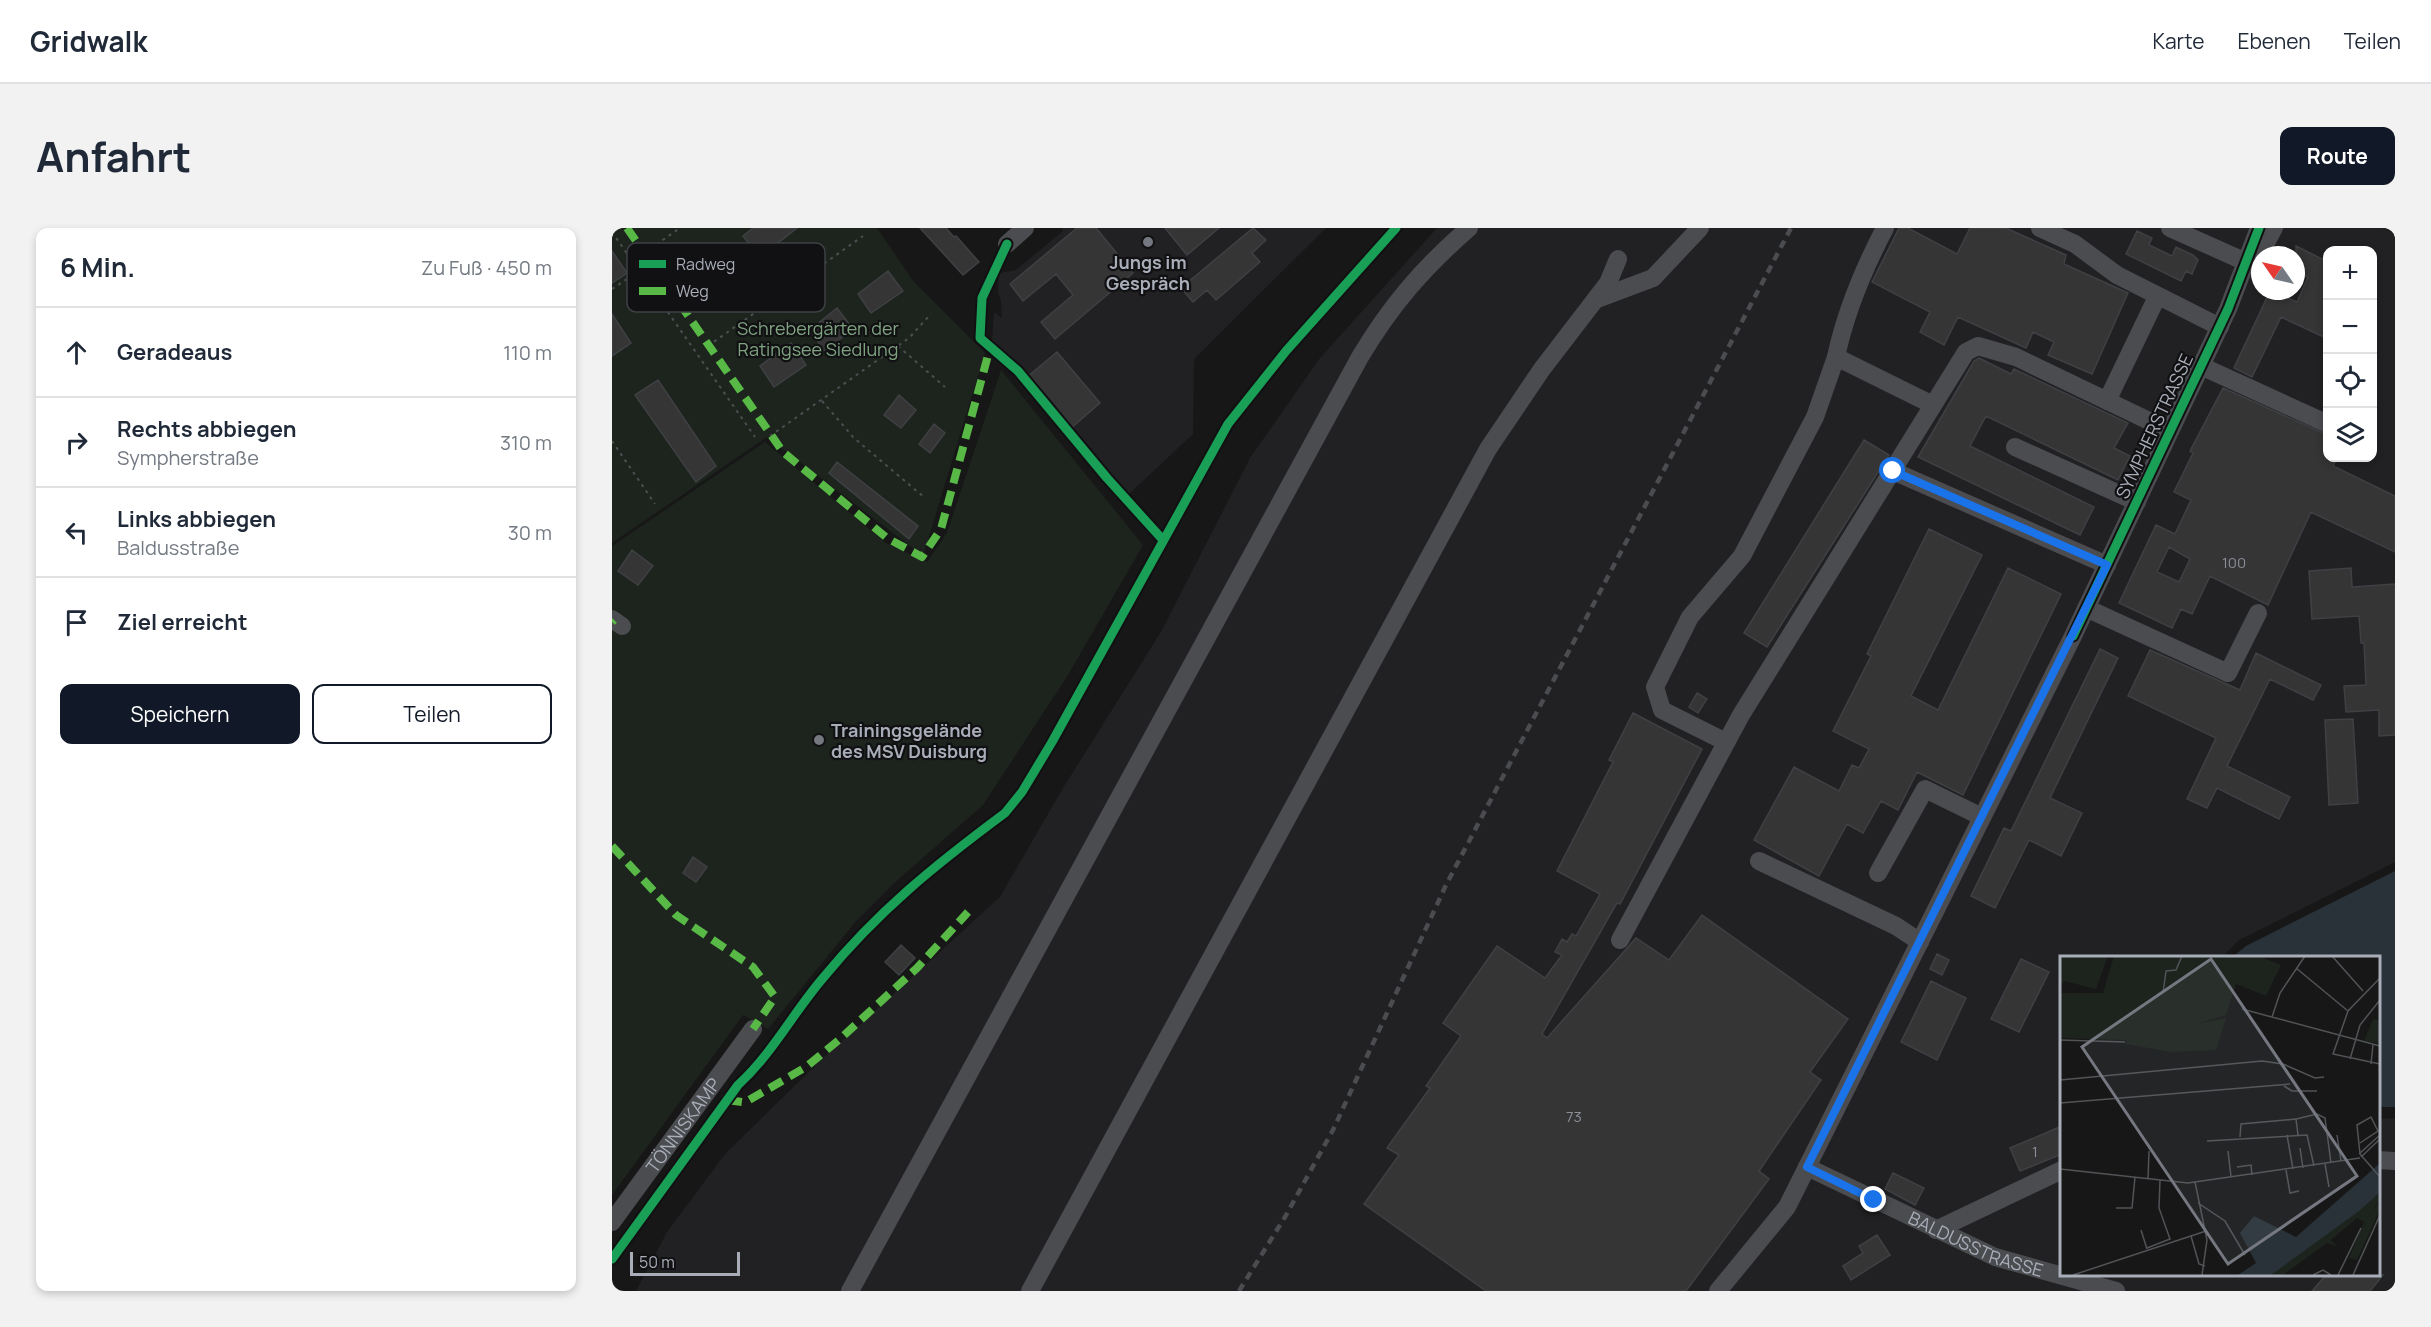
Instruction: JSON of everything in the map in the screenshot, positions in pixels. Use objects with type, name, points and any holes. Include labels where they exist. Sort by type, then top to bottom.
[{"type":"street","points":[[1007,244],[1025,228]]},
{"type":"street","points":[[850,1291],[1360,357],[1379,325],[1413,280],[1469,228]]},
{"type":"street","points":[[1597,299],[1653,278],[1700,228]]},
{"type":"street","points":[[1726,742],[1662,710],[1655,687],[1690,617],[1742,556],[1815,417],[1836,357],[1843,323],[1859,279],[1885,228]]},
{"type":"street","points":[[2040,228],[2075,244],[2117,275],[2220,327]]},
{"type":"street","points":[[2170,228],[2246,262]]},
{"type":"street","name":"SYMPHERSTRASSE","points":[[1718,1291],[1787,1207],[2107,565],[2220,327],[2259,228]]},
{"type":"street","name":"SYMPHERSTRASSE","points":[[2228,309],[2274,228]]},
{"type":"street","points":[[1030,1291],[1488,449],[1542,369],[1608,284],[1618,259]]},
{"type":"street","points":[[2107,401],[2157,297]]},
{"type":"street","points":[[1620,940],[1726,742],[1782,646],[1966,352],[1978,346],[2016,357],[2170,431]]},
{"type":"street","points":[[1836,357],[1933,405]]},
{"type":"street","points":[[2201,366],[2323,422]]},
{"type":"street","points":[[2015,447],[2137,502]]},
{"type":"street","points":[[1893,471],[2107,565]]},
{"type":"street","points":[[2086,608],[2228,672],[2258,613]]},
{"type":"street","points":[[1878,873],[1926,789],[1982,817]]},
{"type":"street","points":[[1759,861],[1896,926],[1920,942]]},
{"type":"street","name":"TÖNNISKAMP","points":[[612,1222],[753,1029]]},
{"type":"street","points":[[2380,1160],[2395,1161]]},
{"type":"street","name":"BALDUSSTRASSE","points":[[1807,1167],[1995,1257],[2060,1275]]},
{"type":"street","points":[[1936,1230],[2060,1171]]},
{"type":"street","name":"BALDUSSTRASSE","points":[[2063,1276],[2116,1291]]},
{"type":"path","points":[[658,243],[680,228]]},
{"type":"path","points":[[612,232],[627,253]]},
{"type":"path","points":[[825,263],[863,236]]},
{"type":"path","points":[[612,289],[627,279]]},
{"type":"path","points":[[668,312],[755,437]]},
{"type":"path","points":[[708,346],[756,312]]},
{"type":"path","points":[[770,436],[909,338],[931,314]]},
{"type":"path","points":[[898,346],[945,387]]},
{"type":"path","points":[[822,401],[854,438],[925,498]]},
{"type":"path","points":[[612,441],[655,504]]},
{"type":"shaded area","points":[[1061,228],[1326,228],[1194,359],[1193,434],[1127,496],[1027,377],[992,342],[994,312],[1002,318],[998,293],[999,273],[1016,270],[1063,231]]},
{"type":"shaded area","points":[[1437,228],[2395,228],[2395,862],[2239,940],[2223,956],[2060,956],[2060,1276],[2380,1276],[2380,1119],[2395,1118],[2395,1291],[636,1291],[667,1232],[725,1154],[821,1060],[1000,897],[1060,793],[1162,630],[1250,458],[1320,358]]},
{"type":"shaded area","points":[[2395,871],[2395,1107],[2382,1107],[2380,1103],[2380,956],[2234,956],[2246,946]]},
{"type":"green space","name":"Schrebergärten der Ratingsee Siedlung","points":[[612,228],[877,228],[914,282],[985,353],[923,556],[767,437],[612,543]]},
{"type":"green space","name":"Trainingsgelände des MSV Duisburg","points":[[1001,370],[1143,545],[1068,675],[983,805],[893,884],[857,920],[768,1029],[743,1015],[612,1195],[612,546],[765,442],[886,543],[927,562],[947,533]]},
{"type":"building","points":[[753,228],[797,228],[778,243],[749,243],[743,236]]},
{"type":"building","points":[[920,228],[946,228],[979,262],[963,275]]},
{"type":"building","points":[[1077,228],[1096,228],[1133,273],[1055,339],[1041,322],[1073,295],[1056,274],[1023,301],[1010,284]]},
{"type":"building","points":[[1165,228],[1219,228],[1187,255]]},
{"type":"building","points":[[1253,228],[1266,240],[1252,253],[1260,262],[1216,300],[1207,290],[1193,302],[1181,288]]},
{"type":"building","points":[[1899,228],[1908,228],[1957,254],[1970,228],[2006,228],[2066,255],[2064,264],[2128,293],[2092,374],[2048,355],[2054,342],[2033,332],[2026,348],[1958,317],[1944,345],[1920,332],[1930,312],[1872,282]]},
{"type":"building","points":[[2137,231],[2152,238],[2149,245],[2172,256],[2176,247],[2193,255],[2198,260],[2192,274],[2186,271],[2181,281],[2126,254]]},
{"type":"building","points":[[2305,250],[2323,260],[2323,337],[2281,317],[2252,377],[2234,368],[2266,300],[2297,302],[2305,300],[2305,284],[2308,277],[2305,276]]},
{"type":"building","points":[[612,251],[627,273],[612,283]]},
{"type":"building","points":[[888,271],[903,291],[871,313],[858,294]]},
{"type":"building","points":[[837,308],[853,329],[824,351],[810,330]]},
{"type":"building","points":[[612,314],[631,343],[612,356]]},
{"type":"building","points":[[791,343],[806,365],[774,387],[760,366]]},
{"type":"building","points":[[1057,352],[1100,403],[1070,429],[1027,377]]},
{"type":"building","points":[[1979,358],[2011,374],[2014,369],[2128,423],[2114,448],[2130,456],[2118,480],[1986,416],[1970,446],[2094,507],[2080,535],[1918,457],[1974,361]]},
{"type":"building","points":[[658,380],[716,466],[696,482],[635,395]]},
{"type":"building","points":[[2223,388],[2323,433],[2323,462],[2335,462],[2333,466],[2395,496],[2395,552],[2311,512],[2268,605],[2210,576],[2192,614],[2181,609],[2172,628],[2119,603],[2156,525],[2175,534],[2191,500],[2174,492],[2193,453],[2190,451]],"holes":[[[2169,547],[2190,559],[2179,582],[2157,572]]]},
{"type":"building","points":[[899,395],[916,410],[901,428],[884,415]]},
{"type":"building","points":[[934,424],[945,433],[930,453],[919,444]]},
{"type":"building","points":[[1864,440],[1889,455],[1767,647],[1744,633]]},
{"type":"building","points":[[837,462],[918,526],[909,539],[829,473]]},
{"type":"building","points":[[1929,529],[1982,555],[1911,696],[1938,710],[2008,568],[2061,594],[1963,795],[1917,772],[1898,810],[1881,801],[1863,833],[1847,824],[1819,876],[1754,840],[1794,767],[1839,791],[1852,765],[1859,768],[1869,749],[1833,731],[1871,656],[1867,654]]},
{"type":"building","points":[[632,550],[653,566],[638,585],[618,571]]},
{"type":"building","points":[[2351,568],[2352,587],[2395,584],[2395,735],[2379,736],[2379,710],[2346,712],[2344,686],[2366,685],[2364,643],[2361,643],[2359,616],[2312,619],[2309,571]]},
{"type":"building","points":[[2100,649],[2118,658],[2050,798],[2082,813],[2061,856],[2029,840],[1995,908],[1971,896],[2004,828],[2011,831]]},
{"type":"building","points":[[2150,650],[2240,690],[2256,653],[2321,685],[2313,700],[2270,679],[2227,766],[2290,797],[2279,819],[2217,788],[2207,808],[2187,799],[2216,738],[2128,696]]},
{"type":"building","points":[[1697,693],[1707,699],[1698,713],[1689,707]]},
{"type":"building","points":[[1633,713],[1702,749],[1620,904],[1617,903],[1542,1034],[1547,1038],[1636,938],[1669,960],[1702,915],[1848,1019],[1810,1072],[1821,1080],[1759,1171],[1769,1179],[1686,1291],[1486,1291],[1364,1204],[1399,1155],[1387,1148],[1430,1088],[1426,1086],[1461,1036],[1443,1023],[1497,946],[1545,978],[1562,955],[1555,952],[1562,939],[1567,942],[1572,934],[1576,936],[1600,894],[1557,871],[1613,762],[1609,760]]},
{"type":"building","points":[[2353,719],[2358,803],[2329,805],[2325,720]]},
{"type":"building","points":[[693,857],[707,867],[696,882],[683,873]]},
{"type":"building","points":[[901,945],[915,958],[899,975],[885,962]]},
{"type":"building","points":[[1937,954],[1949,960],[1942,975],[1930,969]]},
{"type":"building","points":[[2021,959],[2049,972],[2019,1032],[1991,1019]]},
{"type":"building","points":[[1931,981],[1966,998],[1937,1060],[1901,1042]]},
{"type":"building","points":[[2060,1127],[2060,1155],[2020,1171],[2010,1148]]},
{"type":"building","points":[[1893,1173],[1924,1188],[1915,1205],[1885,1189]]},
{"type":"building","points":[[1877,1235],[1890,1255],[1851,1280],[1843,1266],[1863,1253],[1859,1246]]},
{"type":"building","points":[[2383,1275],[2370,1291],[2312,1291],[2325,1276]]},
{"type":"railway","points":[[1239,1291],[1285,1217],[1333,1130],[1446,885],[1791,228]]},
{"type":"marked path","points":[[627,228],[637,243]]},
{"type":"marked path","points":[[686,312],[783,452],[887,538],[922,557],[941,529],[990,348]]},
{"type":"marked path","points":[[612,846],[676,915],[753,967],[775,997],[753,1029]]},
{"type":"marked path","points":[[727,1100],[742,1102],[749,1100],[806,1067],[917,968],[968,912]]},
{"type":"cycle path","points":[[612,1259],[738,1085],[772,1047],[812,991],[844,954],[886,910],[955,851],[1005,813],[1022,792],[1228,424],[1286,351],[1396,228]]},
{"type":"cycle path","points":[[2073,636],[2228,309],[2259,228]]},
{"type":"cycle path","points":[[1007,244],[982,298],[980,338],[1018,371],[1107,478],[1163,540]]},
{"type":"place","name":"Jungs im Gespräch","points":[[1148,242]]},
{"type":"place","name":"Trainingsgelände des MSV Duisburg","points":[[819,740]]},
{"type":"route","points":[[1874,1200],[1807,1167],[2107,565],[1893,471]]}]
